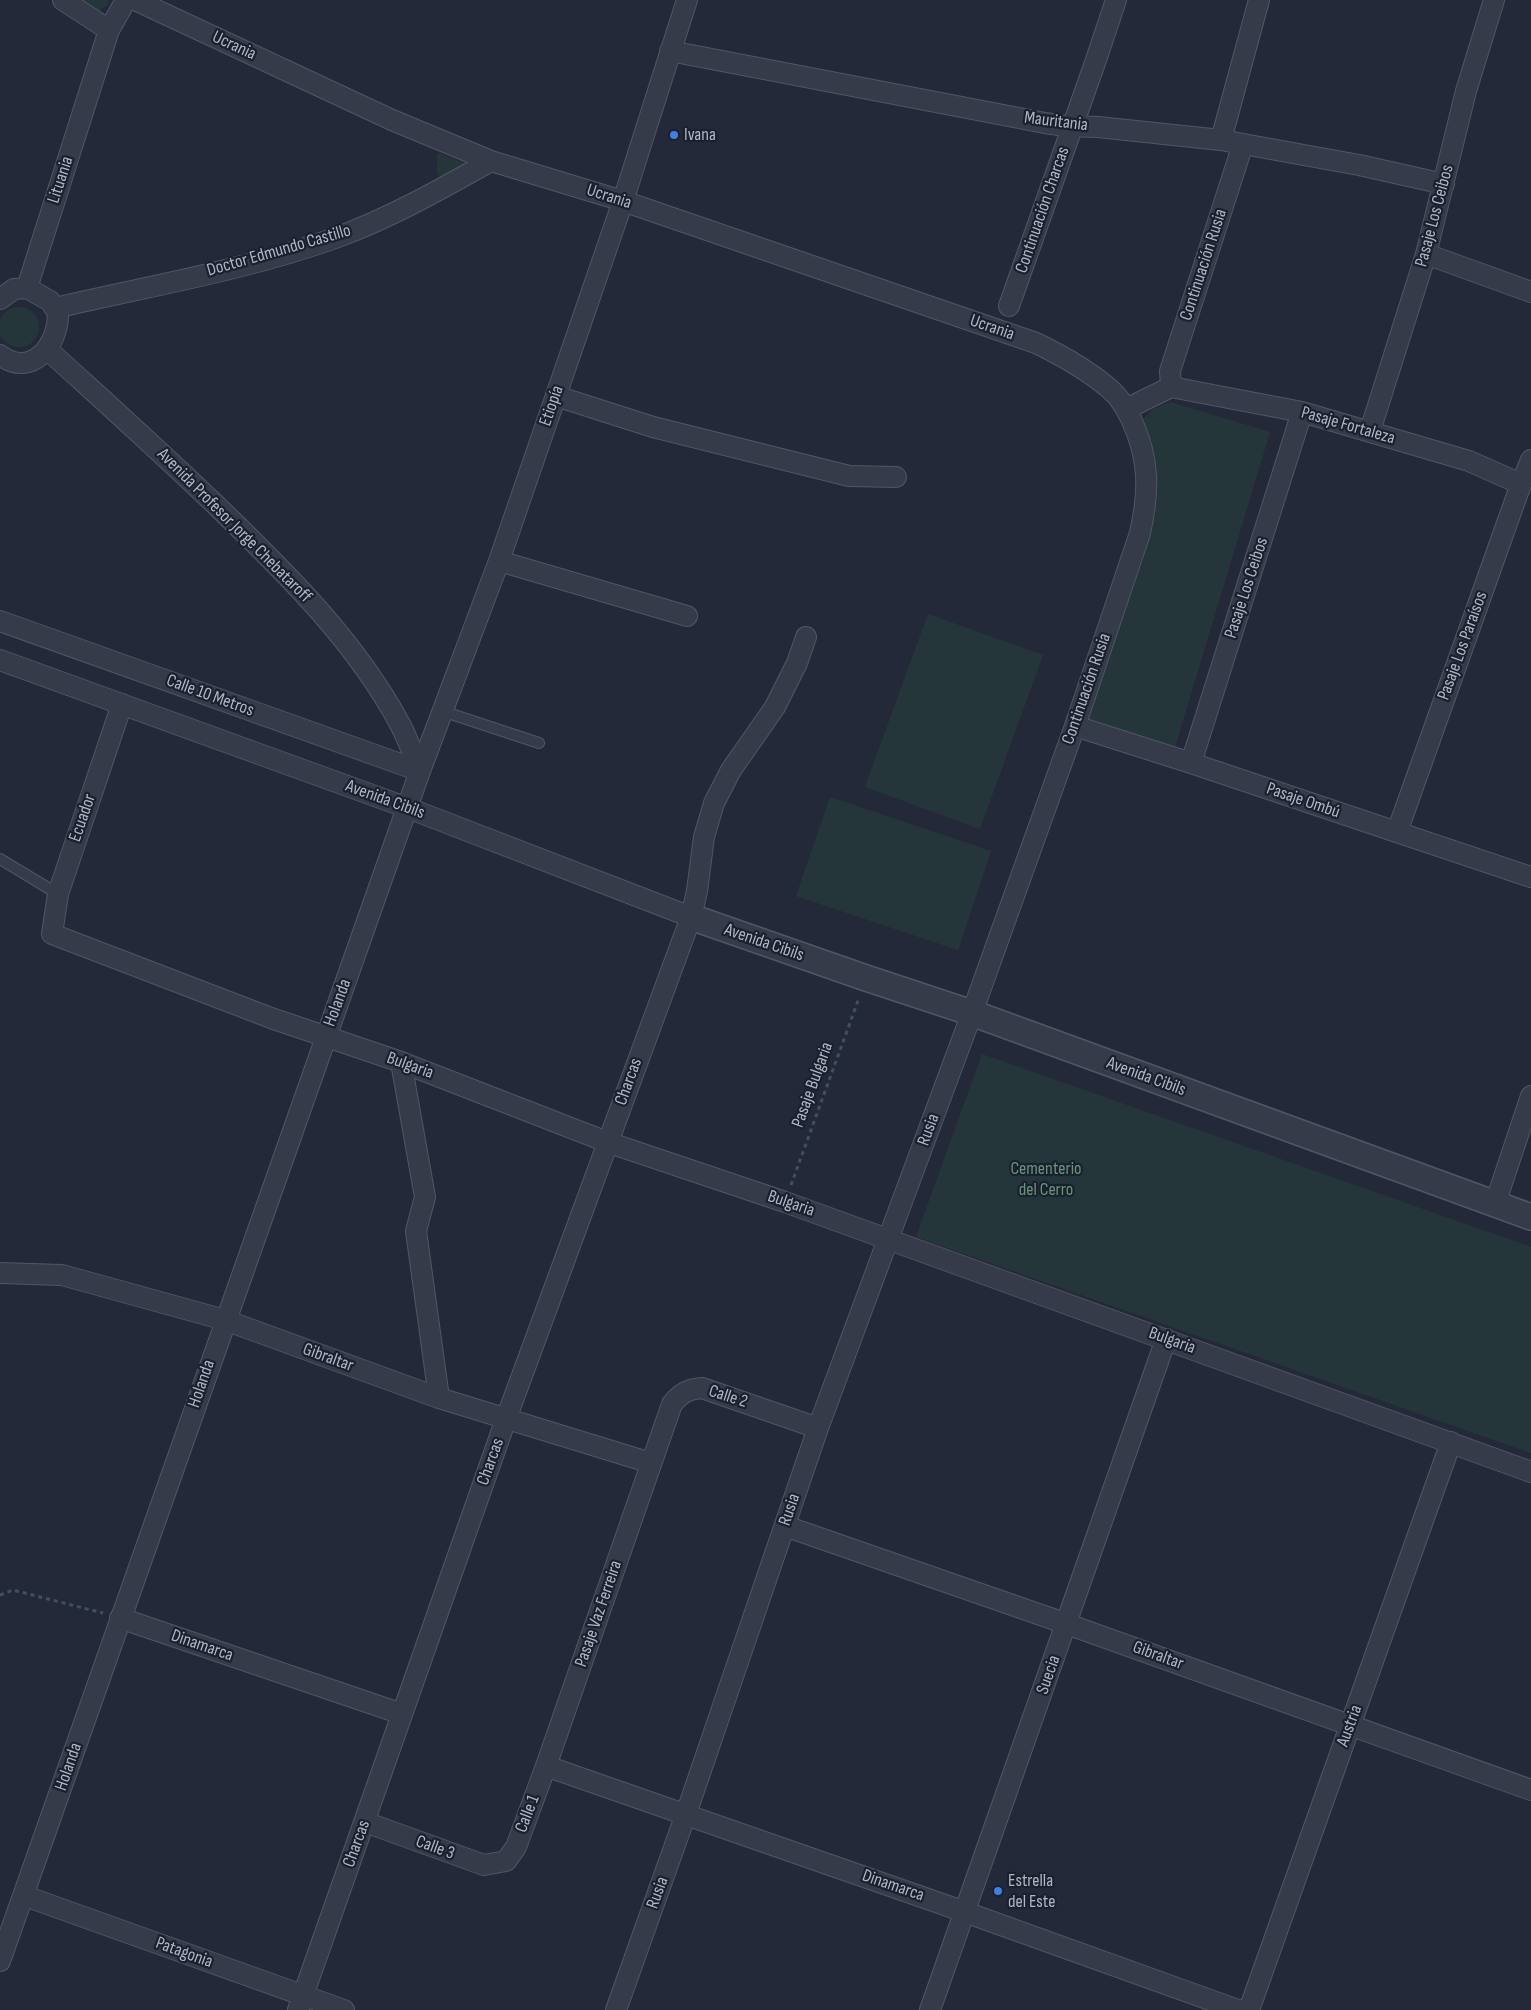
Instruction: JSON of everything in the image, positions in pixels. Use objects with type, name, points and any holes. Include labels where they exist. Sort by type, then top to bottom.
[{"type":"street","points":[[63,0],[109,30]]},
{"type":"street","name":"Lituania","points":[[27,288],[109,30],[126,0]]},
{"type":"street","name":"Ucrania","points":[[135,0],[392,120],[491,161],[623,201],[802,264],[1001,330],[1068,358],[1090,374]]},
{"type":"street","name":"Etiopía","points":[[408,808],[442,711],[499,561],[556,396],[623,201],[687,0]]},
{"type":"street","name":"Continuación Charcas","points":[[1009,306],[1116,0]]},
{"type":"street","points":[[1221,140],[1259,0]]},
{"type":"street","name":"Pasaje Los Ceibos","points":[[1370,431],[1426,254],[1466,91],[1494,0]]},
{"type":"street","name":"Mauritania","points":[[670,51],[1036,121],[1221,140],[1359,165],[1444,184]]},
{"type":"street","name":"Continuación Rusia","points":[[1171,388],[1170,371],[1243,144]]},
{"type":"street","name":"Doctor Edmundo Castillo","points":[[55,308],[230,268],[285,254],[338,237],[410,206],[491,161]]},
{"type":"street","points":[[1426,254],[1531,292]]},
{"type":"street","points":[[0,299],[14,290],[27,288],[45,298],[58,313],[52,342],[40,356],[20,363],[2,363]]},
{"type":"street","name":"Avenida Profesor Jorge Chebataroff","points":[[47,349],[172,462],[267,555],[333,627],[387,701],[402,728],[420,771]]},
{"type":"street","name":"Continuación Rusia","points":[[972,1013],[1075,726],[1140,533],[1145,508],[1147,479],[1144,454],[1126,409],[1112,391],[1090,374]]},
{"type":"street","points":[[1126,409],[1171,388]]},
{"type":"street","name":"Pasaje Fortaleza","points":[[1171,388],[1302,412],[1469,461],[1521,484]]},
{"type":"street","points":[[556,396],[653,427],[849,476],[896,477]]},
{"type":"street","name":"Pasaje Los Ceibos","points":[[1191,763],[1302,412]]},
{"type":"street","name":"Pasaje Los Paraísos","points":[[1397,832],[1531,460]]},
{"type":"street","points":[[499,561],[687,616]]},
{"type":"street","name":"Calle 10 Metros","points":[[0,621],[420,771]]},
{"type":"street","name":"Charcas","points":[[300,2003],[506,1419],[691,917],[700,874],[704,836],[714,803],[731,770],[775,707],[797,663],[806,637]]},
{"type":"street","name":"Avenida Cibils","points":[[0,660],[408,808],[691,917],[972,1013],[1531,1217]]},
{"type":"street","name":"Ecuador","points":[[52,934],[58,894],[122,704]]},
{"type":"street","name":"Pasaje Ombú","points":[[1075,726],[1531,877]]},
{"type":"street","name":"Holanda","points":[[0,1961],[225,1320],[408,808]]},
{"type":"street","name":"Bulgaria","points":[[52,934],[271,1018],[400,1062],[607,1142],[889,1239],[1531,1472]]},
{"type":"street","name":"Rusia","points":[[616,2010],[686,1814],[818,1428],[972,1013]]},
{"type":"street","points":[[400,1062],[425,1197],[416,1231],[438,1398]]},
{"type":"street","points":[[1495,1204],[1531,1096]]},
{"type":"street","name":"Gibraltar","points":[[0,1273],[62,1275],[225,1320],[438,1398],[651,1463]]},
{"type":"street","name":"Suecia","points":[[930,2010],[1166,1339]]},
{"type":"street","name":"Calle 2","points":[[651,1463],[672,1404],[680,1395],[690,1389],[702,1388],[818,1428]]},
{"type":"street","name":"Austria","points":[[1249,2010],[1451,1442]]},
{"type":"street","name":"Pasaje Vaz Ferreira","points":[[546,1766],[651,1463]]},
{"type":"street","name":"Gibraltar","points":[[785,1526],[1067,1624],[1531,1790]]},
{"type":"street","name":"Dinamarca","points":[[120,1618],[402,1714]]},
{"type":"street","name":"Dinamarca","points":[[546,1766],[965,1912],[1238,2010]]},
{"type":"street","name":"Calle 1","points":[[506,1861],[516,1847],[546,1766]]},
{"type":"street","name":"Calle 3","points":[[365,1822],[484,1865],[506,1861]]},
{"type":"street","name":"Patagonia","points":[[24,1896],[300,2003],[344,2010]]},
{"type":"lane","points":[[442,711],[539,743]]},
{"type":"lane","points":[[0,860],[58,894]]},
{"type":"path","name":"Pasaje Bulgaria","points":[[785,1202],[866,978]]},
{"type":"path","points":[[0,1594],[13,1590],[120,1618]]},
{"type":"green space","points":[[74,0],[108,0],[108,5],[98,11]]},
{"type":"green space","points":[[439,153],[464,163],[466,166],[441,181],[437,171],[437,154]]},
{"type":"green space","points":[[23,307],[30,310],[36,316],[39,327],[38,335],[30,344],[23,347],[15,347],[8,344],[0,335],[-1,323],[2,316],[11,308]]},
{"type":"green space","points":[[1170,402],[1270,432],[1172,757],[1083,726],[1148,543],[1154,504],[1138,425],[1152,410]]},
{"type":"green space","points":[[928,614],[1043,655],[980,829],[865,787]]},
{"type":"green space","points":[[830,797],[991,851],[958,950],[796,896]]},
{"type":"green space","name":"Cementerio del Cerro","points":[[982,1054],[1531,1247],[1531,1453],[916,1237]]},
{"type":"place","name":"Ivana","points":[[674,135]]},
{"type":"place","name":"Estrella del Este","points":[[998,1891]]}]
